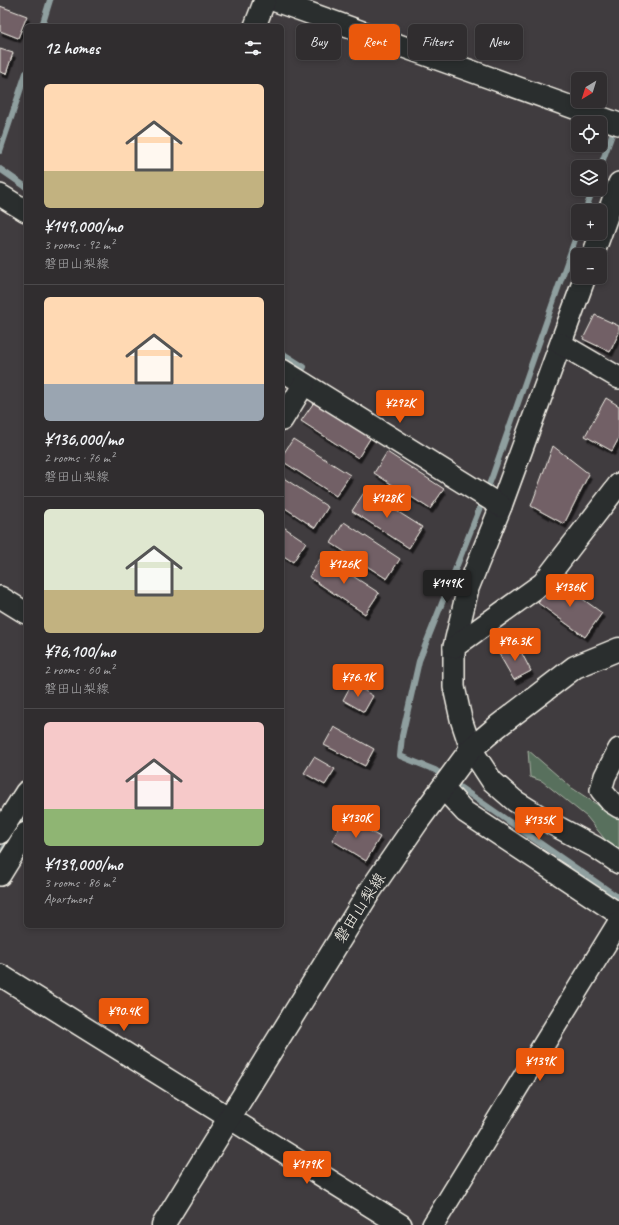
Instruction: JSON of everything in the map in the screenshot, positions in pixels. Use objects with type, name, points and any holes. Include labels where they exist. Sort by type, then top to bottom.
[{"type":"main road","name":"磐田山梨線","points":[[163,1225],[370,892],[418,821],[471,749],[498,726],[575,667],[619,649]]},
{"type":"street","points":[[256,24],[265,0]]},
{"type":"street","points":[[273,0],[619,124]]},
{"type":"street","points":[[596,248],[619,183]]},
{"type":"street","points":[[0,195],[24,210]]},
{"type":"street","points":[[582,284],[501,506],[468,588],[454,647],[454,687],[461,719],[471,749],[492,780],[515,801],[552,824],[595,847],[619,863]]},
{"type":"street","points":[[561,344],[619,378]]},
{"type":"street","points":[[284,408],[289,378],[501,506]]},
{"type":"street","points":[[454,647],[543,584],[619,484]]},
{"type":"street","points":[[0,597],[24,612]]},
{"type":"street","points":[[619,749],[605,776],[601,790],[611,802],[619,807]]},
{"type":"street","points":[[443,788],[465,812],[619,914]]},
{"type":"street","points":[[0,834],[24,795]]},
{"type":"street","points":[[0,875],[24,836]]},
{"type":"street","points":[[433,1225],[619,922]]},
{"type":"street","points":[[0,975],[401,1225]]},
{"type":"green space","points":[[528,750],[572,788],[619,819],[619,857],[587,817],[542,781],[530,777]]},
{"type":"building","points":[[0,6],[27,16],[18,38],[0,31]]},
{"type":"building","points":[[0,49],[13,53],[6,74],[0,72]]},
{"type":"building","points":[[595,315],[619,326],[619,333],[610,352],[583,339]]},
{"type":"building","points":[[606,398],[619,406],[619,438],[612,451],[585,436]]},
{"type":"building","points":[[315,401],[371,437],[358,458],[301,421]]},
{"type":"building","points":[[293,439],[350,475],[336,496],[284,462],[284,453]]},
{"type":"building","points":[[553,446],[589,474],[564,524],[531,506]]},
{"type":"building","points":[[387,452],[444,489],[430,509],[374,473]]},
{"type":"building","points":[[284,478],[328,507],[315,528],[284,507]]},
{"type":"building","points":[[365,491],[422,527],[409,548],[352,511]]},
{"type":"building","points":[[344,522],[400,559],[387,579],[331,543]]},
{"type":"building","points":[[284,527],[306,542],[293,562],[284,556]]},
{"type":"building","points":[[322,556],[379,593],[365,614],[309,577]]},
{"type":"building","points":[[555,579],[602,613],[585,637],[538,603]]},
{"type":"building","points":[[517,644],[531,671],[514,680],[499,654]]},
{"type":"building","points":[[352,683],[373,696],[364,712],[343,700]]},
{"type":"building","points":[[334,727],[374,749],[365,766],[324,745]]},
{"type":"building","points":[[314,757],[335,769],[325,785],[304,773]]},
{"type":"building","points":[[346,817],[380,837],[366,861],[332,840]]},
{"type":"waterway","points":[[43,24],[50,0]]},
{"type":"waterway","points":[[0,151],[24,79]]},
{"type":"waterway","points":[[603,160],[615,126]]},
{"type":"waterway","points":[[0,169],[24,186]]},
{"type":"waterway","points":[[588,204],[590,196]]},
{"type":"waterway","points":[[575,240],[492,477],[419,661],[402,736],[400,756],[435,770],[619,898]]},
{"type":"waterway","points":[[284,354],[304,367],[298,376]]},
{"type":"waterway","points":[[0,855],[24,816]]}]
